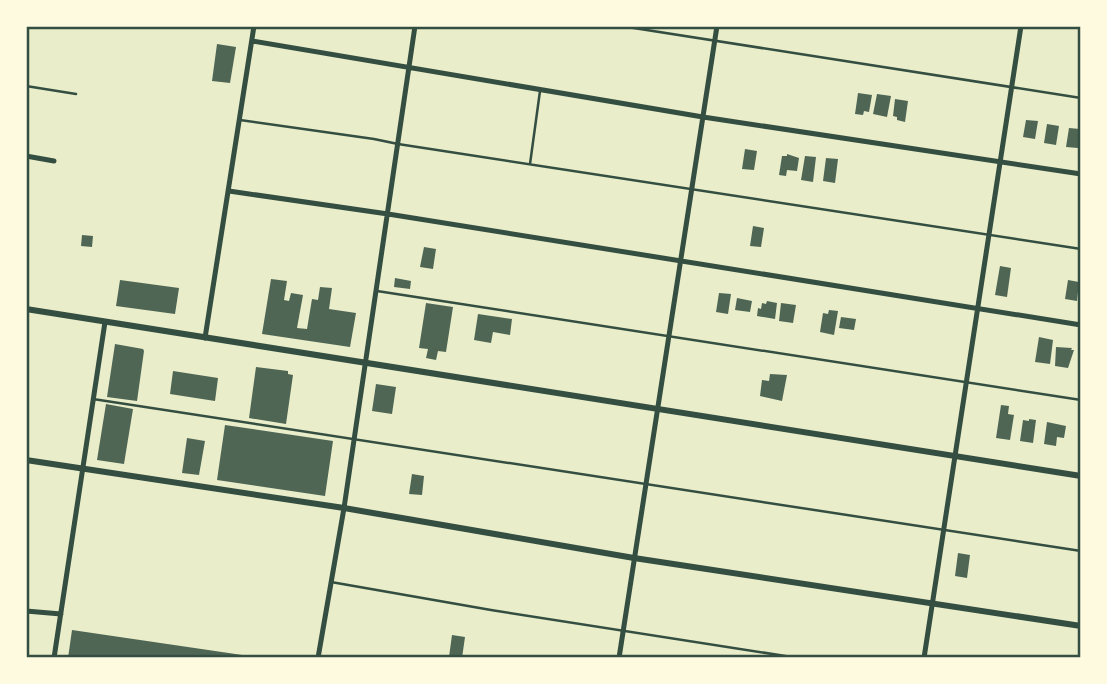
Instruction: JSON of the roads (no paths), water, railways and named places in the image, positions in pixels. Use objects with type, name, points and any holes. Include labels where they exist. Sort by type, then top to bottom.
[{"type":"street","points":[[205,338],[254,26]]},
{"type":"street","points":[[318,658],[344,508],[415,26]]},
{"type":"street","points":[[619,658],[717,26]]},
{"type":"street","points":[[924,658],[1021,26]]},
{"type":"street","points":[[252,41],[703,117],[1081,174]]},
{"type":"street","points":[[26,156],[54,161]]},
{"type":"street","points":[[229,191],[1081,325]]},
{"type":"street","points":[[26,309],[1081,476]]},
{"type":"street","points":[[54,658],[105,321]]},
{"type":"street","points":[[26,460],[344,508],[634,558],[1081,626]]},
{"type":"street","points":[[26,611],[61,614]]},
{"type":"lane","points":[[621,26],[1081,98]]},
{"type":"lane","points":[[26,86],[76,94]]},
{"type":"lane","points":[[530,164],[541,89]]},
{"type":"lane","points":[[240,120],[1081,249]]},
{"type":"lane","points":[[377,291],[1081,400]]},
{"type":"lane","points":[[93,399],[1081,551]]},
{"type":"lane","points":[[331,582],[798,658]]}]
